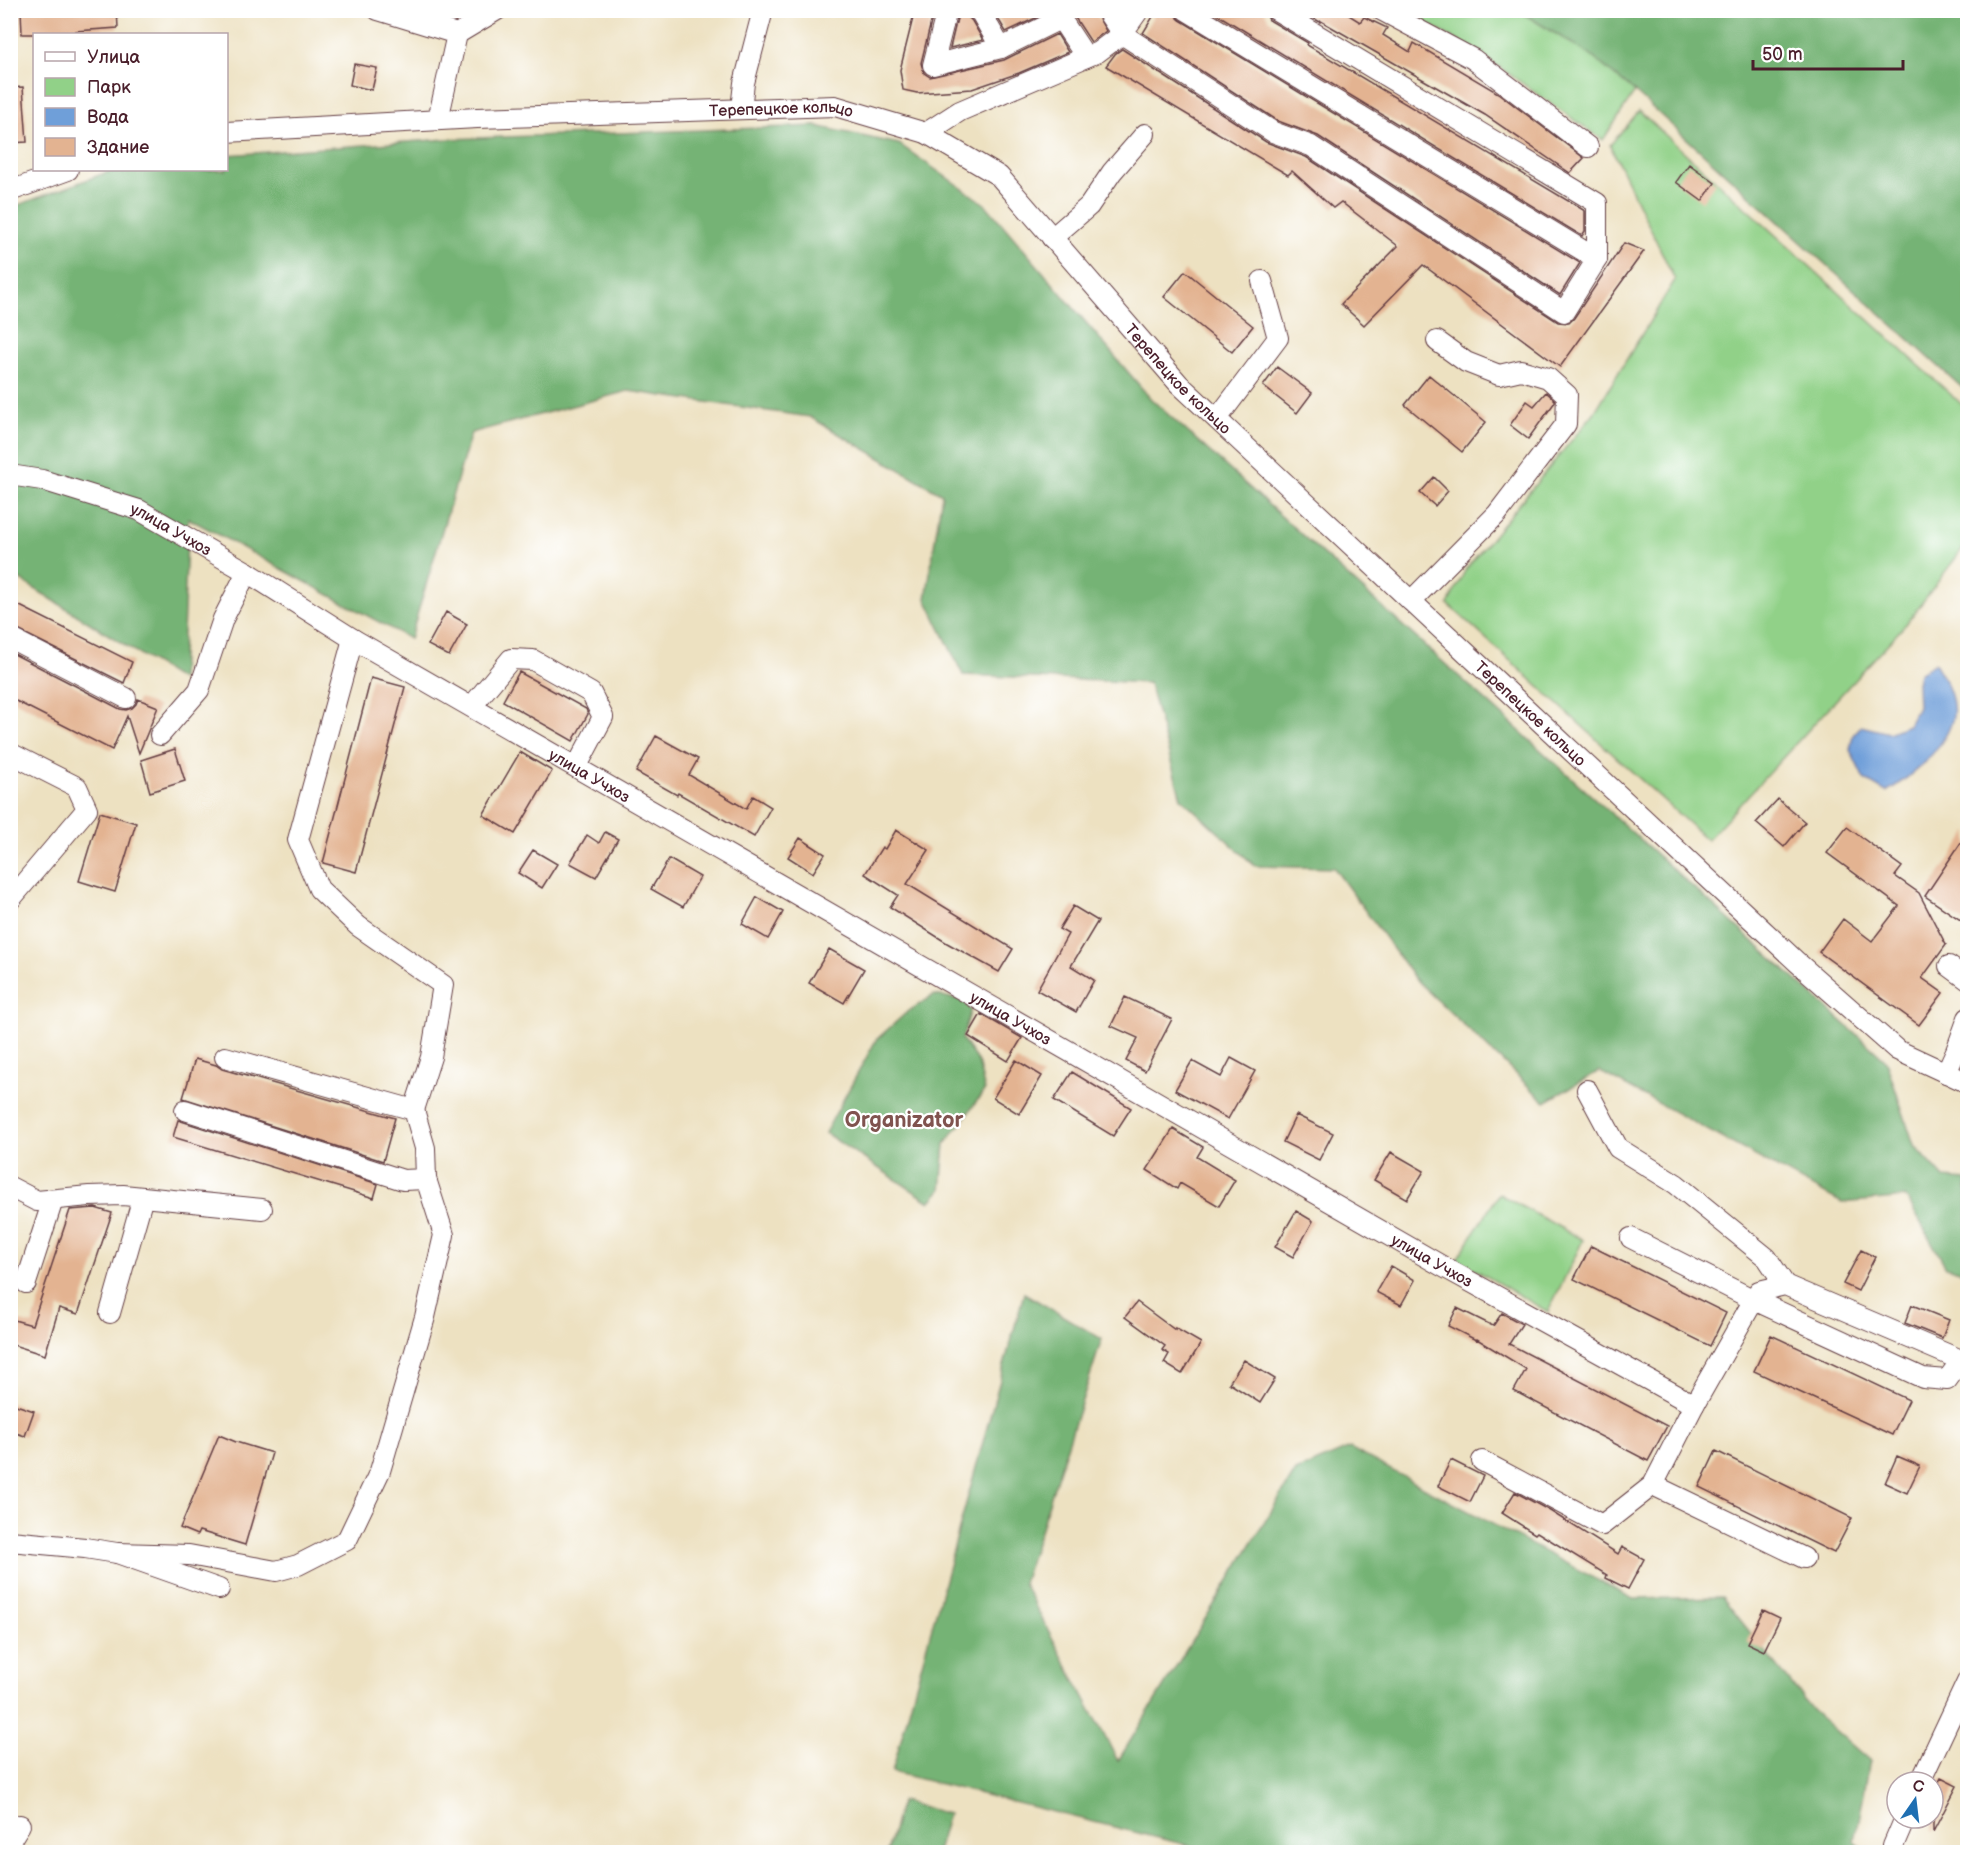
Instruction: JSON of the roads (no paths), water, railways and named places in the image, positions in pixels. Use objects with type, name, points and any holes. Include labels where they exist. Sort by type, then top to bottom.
[{"type":"street","points":[[378,10],[457,34]]},
{"type":"street","points":[[438,120],[457,34],[497,10]]},
{"type":"street","points":[[741,109],[744,83],[763,10]]},
{"type":"street","points":[[947,10],[933,64],[1001,48],[1058,15],[1086,57]]},
{"type":"street","points":[[977,10],[1001,48]]},
{"type":"street","points":[[1106,10],[1122,34],[1273,132],[1311,146],[1564,312],[1598,260],[1597,203],[1276,10]]},
{"type":"street","points":[[926,133],[960,111],[1098,52],[1122,34],[1139,10]]},
{"type":"street","points":[[1186,10],[1598,260]]},
{"type":"street","points":[[1381,10],[1473,60],[1587,147]]},
{"type":"street","name":"Терепецкое кольцо","points":[[228,132],[438,120],[835,106],[926,133],[999,176],[1179,384],[1848,1007],[1897,1050],[1968,1083]]},
{"type":"street","points":[[1052,238],[1089,206],[1112,172],[1145,134]]},
{"type":"street","points":[[10,191],[50,173]]},
{"type":"street","points":[[1217,419],[1278,338],[1262,281]]},
{"type":"street","points":[[1411,601],[1497,514],[1566,424],[1567,395],[1548,378],[1521,370],[1498,375],[1466,362],[1437,341]]},
{"type":"street","name":"улица Учхоз","points":[[10,475],[42,480],[139,510],[247,572],[353,639],[1442,1266],[1694,1405]]},
{"type":"street","points":[[160,735],[199,690],[223,619],[247,572]]},
{"type":"street","points":[[10,638],[126,698]]},
{"type":"street","points":[[10,1541],[117,1553],[189,1555],[276,1571],[298,1565],[347,1540],[380,1472],[425,1317],[444,1235],[426,1179],[425,1148],[414,1110],[431,1057],[443,985],[358,926],[319,889],[298,840],[353,639]]},
{"type":"street","points":[[472,706],[511,658],[533,660],[591,693],[603,717],[577,766]]},
{"type":"street","points":[[10,753],[77,787],[87,809],[10,900]]},
{"type":"street","points":[[1949,966],[1968,980]]},
{"type":"street","points":[[1946,1073],[1968,1018]]},
{"type":"street","points":[[225,1057],[414,1110]]},
{"type":"street","points":[[1587,1090],[1618,1148],[1676,1184],[1767,1258],[1785,1285],[1964,1362],[1947,1380],[1923,1378],[1754,1300],[1631,1238]]},
{"type":"street","points":[[185,1110],[403,1180],[426,1179]]},
{"type":"street","points":[[10,1187],[37,1201],[123,1195],[262,1209]]},
{"type":"street","points":[[110,1313],[143,1197]]},
{"type":"street","points":[[26,1283],[53,1200]]},
{"type":"street","points":[[1482,1461],[1602,1525],[1653,1485],[1694,1405],[1754,1300],[1760,1291],[1785,1285]]},
{"type":"street","points":[[1653,1485],[1804,1558]]},
{"type":"street","points":[[117,1553],[219,1589]]},
{"type":"street","points":[[1926,1770],[1968,1680]]},
{"type":"street","points":[[1894,1852],[1893,1846],[1900,1830]]},
{"type":"water","points":[[1935,663],[1953,702],[1950,727],[1927,760],[1886,792],[1864,779],[1850,750],[1853,735],[1861,726],[1889,733],[1908,725],[1918,706],[1919,674]]},
{"type":"district","name":"Organizator","points":[[904,1119]]}]
